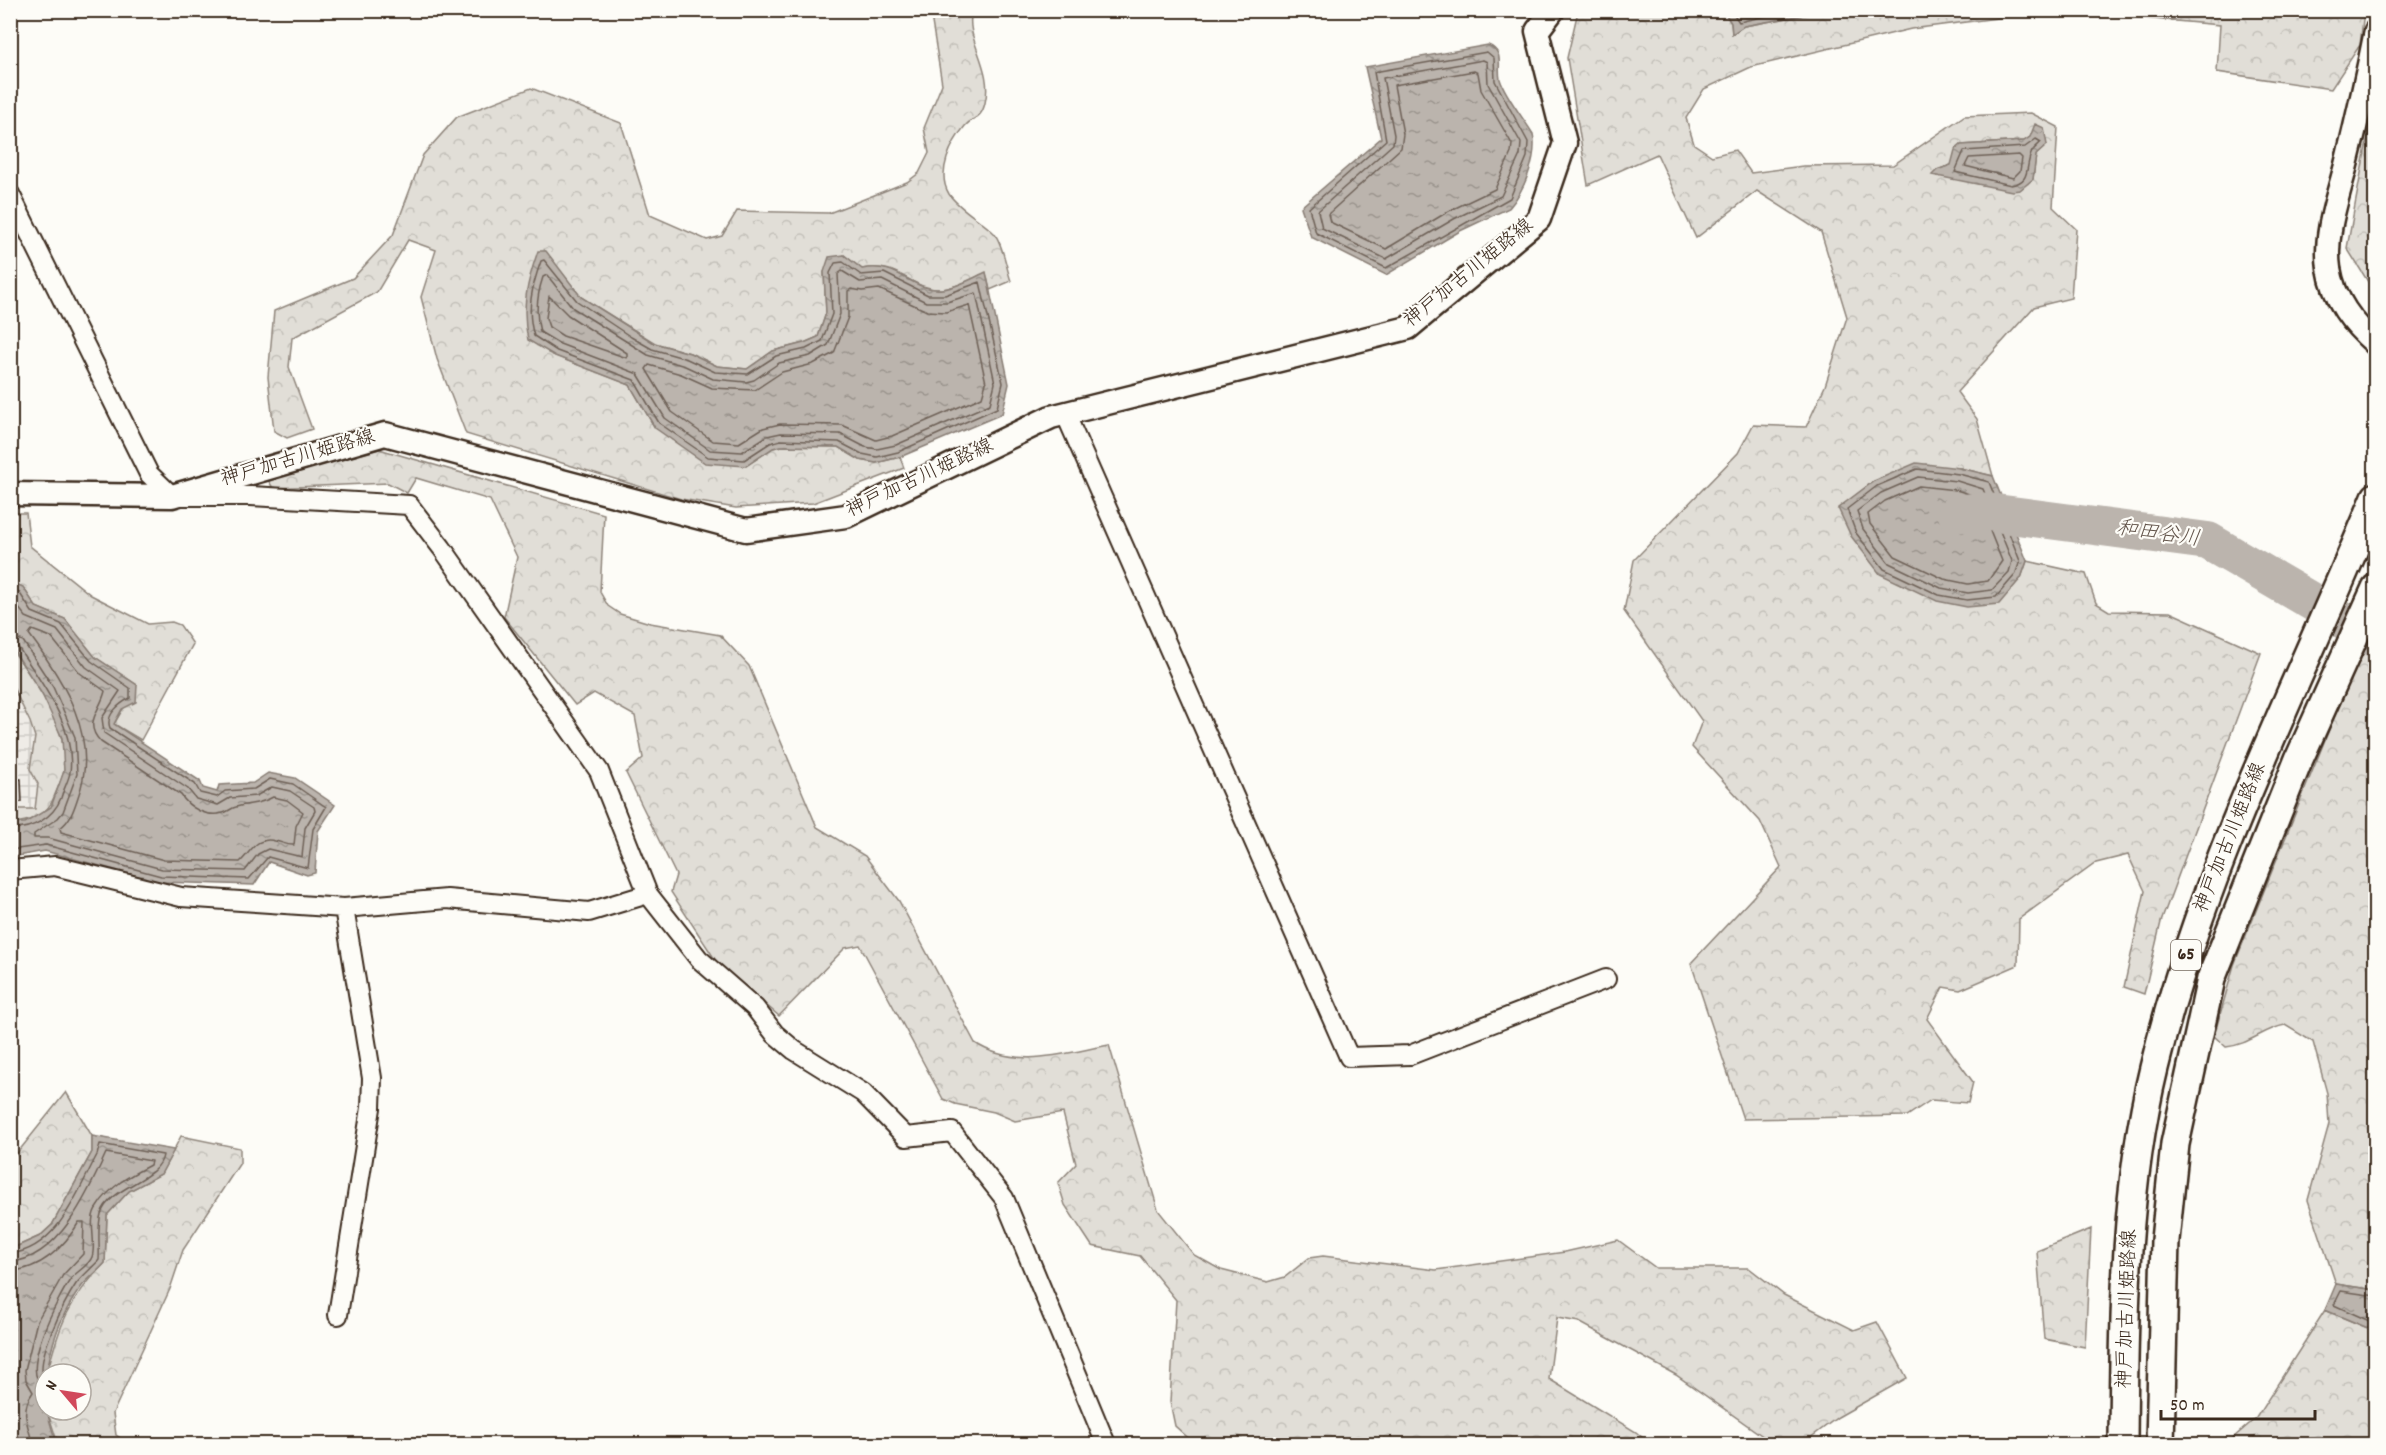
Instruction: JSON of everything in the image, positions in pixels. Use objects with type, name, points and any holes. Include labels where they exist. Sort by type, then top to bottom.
[{"type":"main road","name":"神戸加古川姫路線","points":[[2123,1444],[2125,1284],[2138,1153],[2153,1069],[2187,952],[2228,836],[2376,497]]},
{"type":"main road","name":"神戸加古川姫路線","points":[[2160,1444],[2165,1240],[2175,1144],[2211,979],[2295,770],[2376,588]]},
{"type":"street","name":"神戸加古川姫路線","points":[[10,494],[172,496],[385,434],[746,531],[846,516],[1051,417],[1408,328],[1539,219],[1565,143],[1538,31],[1553,10]]},
{"type":"street","points":[[2376,31],[2367,79],[2330,230],[2329,267],[2340,304],[2360,330],[2376,344]]},
{"type":"street","points":[[10,194],[149,474],[172,496],[251,496],[409,506],[442,548],[599,771],[648,894],[699,959],[755,1008],[775,1034],[794,1050],[863,1092],[906,1137],[952,1132],[1004,1198],[1106,1444]]},
{"type":"street","points":[[1065,414],[1349,1057],[1410,1056],[1606,979]]},
{"type":"street","points":[[10,870],[55,866],[181,897],[344,908],[447,899],[589,912],[648,894]]},
{"type":"street","points":[[338,1315],[371,1108],[372,1078],[344,908]]},
{"type":"shaded area","points":[[10,675],[35,737],[30,769],[38,784],[35,810],[11,809]]},
{"type":"green space","points":[[2364,10],[2360,45],[2331,89],[2217,72],[2220,25],[2064,11]]},
{"type":"green space","points":[[936,11],[972,11],[972,32],[983,66],[987,90],[981,112],[965,126],[950,149],[945,168],[945,186],[958,205],[994,233],[1002,249],[1011,281],[990,290],[986,273],[953,287],[931,288],[886,269],[862,269],[844,255],[824,272],[826,313],[818,337],[773,351],[747,369],[717,366],[690,353],[655,343],[581,297],[545,251],[548,353],[630,385],[655,428],[746,466],[773,448],[781,446],[838,447],[860,460],[876,463],[900,457],[904,468],[813,503],[736,508],[681,499],[466,434],[437,359],[421,297],[436,250],[408,240],[377,292],[292,338],[289,367],[312,429],[287,438],[274,431],[268,377],[274,311],[353,278],[393,235],[423,155],[457,117],[531,88],[621,123],[650,215],[707,240],[722,236],[737,211],[829,213],[907,182],[919,173],[929,153],[924,128],[942,84],[932,22]]},
{"type":"green space","points":[[1578,11],[1724,11],[1731,23],[1732,34],[1744,26],[1826,11],[2052,11],[1911,29],[1751,67],[1704,89],[1686,118],[1694,144],[1712,156],[1735,150],[1751,173],[1803,166],[1893,165],[1964,116],[2031,113],[2058,127],[2053,207],[2076,229],[2071,298],[2034,307],[1957,392],[1977,419],[1993,476],[1960,468],[1874,481],[1838,509],[2021,578],[2027,561],[2086,574],[2096,603],[2109,611],[2170,612],[2261,653],[2161,922],[2144,994],[2124,987],[2145,891],[2128,855],[2096,863],[2019,919],[2018,965],[1960,990],[1943,987],[1927,1019],[1973,1082],[1968,1103],[1931,1100],[1907,1116],[1743,1119],[1691,963],[1781,867],[1760,821],[1692,747],[1702,721],[1624,611],[1634,560],[1738,453],[1753,425],[1806,427],[1825,386],[1847,317],[1821,232],[1757,191],[1696,238],[1657,154],[1588,185],[1567,58]],"holes":[[[2030,137],[2047,145],[2036,155],[2033,179],[1937,170],[1951,165],[1961,145],[2024,141]]]},
{"type":"green space","points":[[2375,98],[2376,293],[2347,248]]},
{"type":"green space","points":[[379,449],[604,514],[600,592],[608,606],[620,614],[650,623],[720,635],[749,666],[817,827],[865,856],[899,901],[975,1043],[1007,1056],[1024,1058],[1058,1055],[1109,1045],[1158,1210],[1194,1255],[1221,1270],[1268,1282],[1285,1277],[1309,1258],[1323,1256],[1436,1270],[1565,1252],[1618,1240],[1656,1268],[1749,1268],[1784,1295],[1854,1330],[1877,1322],[1907,1378],[1838,1417],[1802,1444],[1774,1444],[1676,1375],[1579,1322],[1557,1318],[1549,1379],[1636,1432],[1650,1444],[1195,1444],[1175,1426],[1170,1402],[1176,1300],[1140,1256],[1092,1246],[1065,1205],[1058,1183],[1076,1164],[1063,1113],[1015,1121],[994,1112],[955,1104],[943,1099],[860,945],[845,948],[779,1016],[718,964],[671,892],[676,875],[626,773],[643,758],[635,716],[594,693],[575,705],[504,617],[517,557],[490,500],[416,478],[407,493],[388,483],[273,488],[268,480]]},
{"type":"green space","points":[[11,513],[26,513],[30,546],[91,595],[148,624],[172,622],[180,625],[193,644],[141,740],[114,724],[137,685],[95,657],[65,619],[36,607],[23,587],[11,582]]},
{"type":"green space","points":[[2375,616],[2375,1290],[2336,1284],[2308,1200],[2329,1124],[2327,1093],[2313,1042],[2285,1025],[2234,1046],[2226,1047],[2214,1036],[2234,965]]},
{"type":"green space","points":[[10,646],[39,689],[56,721],[64,754],[64,771],[47,809],[30,820],[11,823],[11,809],[35,809],[38,784],[30,769],[35,737],[13,687]]},
{"type":"green space","points":[[66,1092],[92,1136],[92,1152],[52,1225],[40,1236],[11,1249],[10,1162]]},
{"type":"green space","points":[[181,1136],[240,1148],[240,1163],[183,1250],[170,1289],[113,1413],[116,1435],[129,1444],[58,1444],[51,1422],[93,1422],[93,1362],[50,1362],[61,1327],[82,1289],[105,1263],[107,1215],[129,1191],[161,1174]]},
{"type":"green space","points":[[2091,1229],[2085,1347],[2044,1339],[2037,1251]]},
{"type":"green space","points":[[2325,1310],[2375,1331],[2375,1444],[2226,1444],[2256,1418]]},
{"type":"water","points":[[1724,11],[1826,11],[1744,26],[1732,34],[1731,23]]},
{"type":"water","points":[[1488,45],[1497,51],[1500,79],[1533,134],[1532,163],[1525,183],[1509,208],[1460,231],[1386,275],[1311,237],[1301,207],[1381,138],[1365,67]]},
{"type":"water","points":[[2035,124],[2044,128],[2047,145],[2036,155],[2033,179],[2020,190],[2012,191],[1932,175],[1937,170],[1951,165],[1955,150],[1961,145],[2024,141],[2030,137]]},
{"type":"water","points":[[538,251],[546,251],[581,297],[654,343],[690,353],[717,366],[747,369],[773,351],[818,337],[826,313],[824,272],[829,257],[844,255],[862,269],[886,269],[931,289],[953,287],[986,272],[1009,384],[1002,414],[900,457],[876,463],[860,460],[838,447],[781,446],[773,448],[746,466],[705,463],[655,428],[630,385],[555,356],[528,340],[525,317],[526,295]]},
{"type":"water","points":[[1916,463],[1960,468],[1993,476],[2027,561],[2021,578],[1999,604],[1967,607],[1937,601],[1880,574],[1851,536],[1838,508],[1874,481]]},
{"type":"water","points":[[11,582],[23,587],[36,607],[65,619],[95,657],[137,685],[136,702],[122,709],[114,724],[200,781],[203,788],[217,792],[219,785],[253,783],[268,773],[295,778],[335,805],[318,831],[315,873],[307,875],[269,862],[254,885],[160,882],[45,851],[11,857],[11,823],[25,823],[51,807],[64,771],[62,738],[42,694],[11,646]]},
{"type":"water","points":[[92,1136],[174,1150],[161,1174],[129,1191],[107,1215],[105,1263],[82,1286],[71,1303],[61,1322],[49,1362],[33,1362],[33,1422],[50,1422],[58,1444],[11,1444],[11,1249],[40,1236],[52,1225],[92,1152]]},
{"type":"water","points":[[2336,1284],[2375,1290],[2375,1331],[2325,1310]]},
{"type":"building","points":[[10,779],[21,779],[22,802],[10,802]]},
{"type":"waterway","name":"和田谷川","points":[[1957,514],[1980,511],[2208,541],[2376,639]]}]
